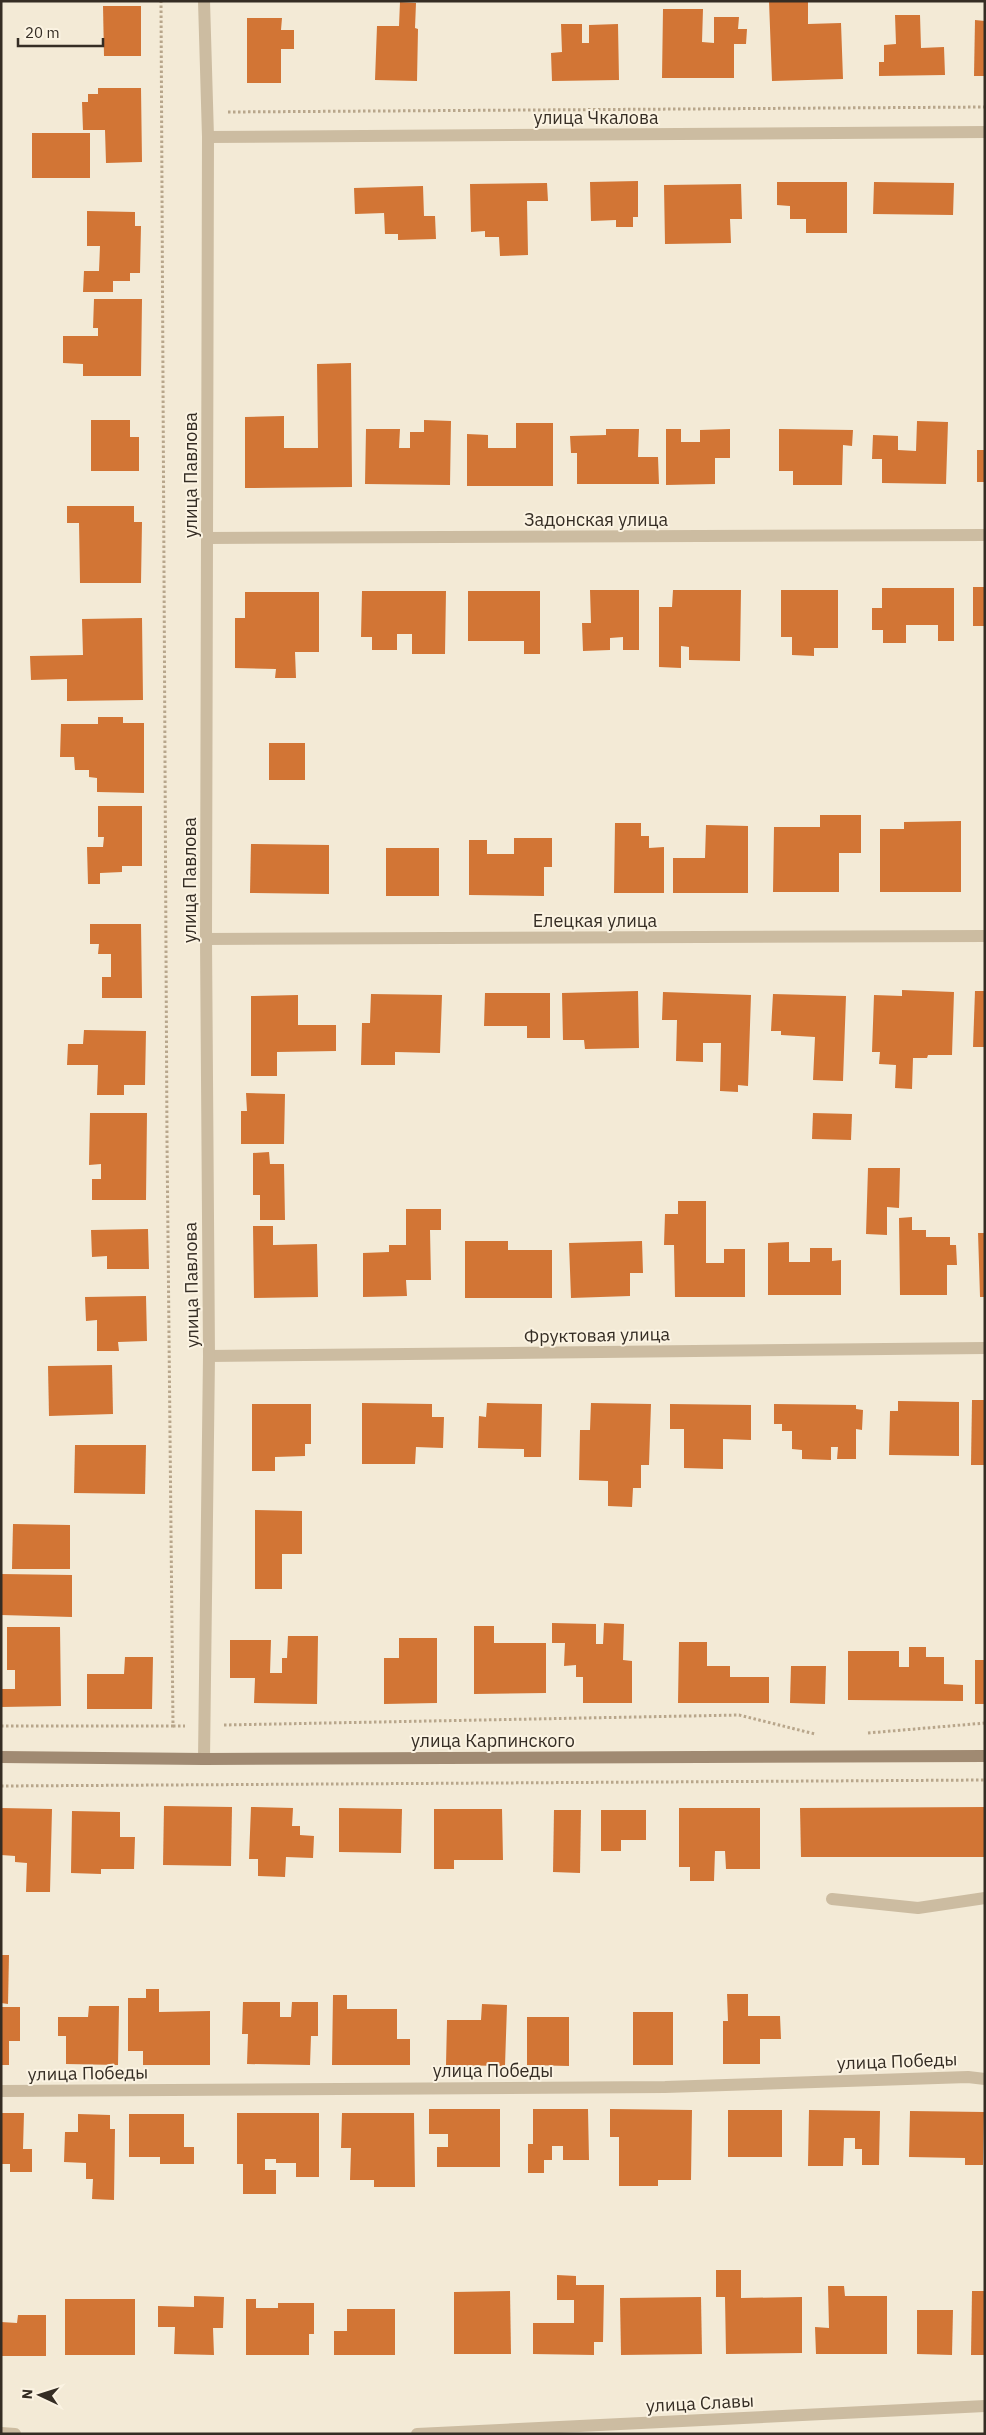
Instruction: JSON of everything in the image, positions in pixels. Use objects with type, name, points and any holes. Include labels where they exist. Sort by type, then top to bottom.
[{"type":"street","name":"улица Павлова","points":[[204,1],[208,137],[206,940],[210,1356],[204,1758]]},
{"type":"street","name":"улица Чкалова","points":[[208,137],[985,132]]},
{"type":"street","name":"Задонская улица","points":[[208,538],[985,534]]},
{"type":"street","name":"Елецкая улица","points":[[206,940],[985,936]]},
{"type":"street","name":"Фруктовая улица","points":[[210,1356],[985,1348]]},
{"type":"street","name":"улица Карпинского","points":[[1,1757],[985,1756]]},
{"type":"street","points":[[832,1899],[918,1908],[985,1898]]},
{"type":"street","name":"улица Победы","points":[[1,2091],[665,2087],[968,2076],[985,2079]]},
{"type":"street","name":"улица Славы","points":[[416,2434],[985,2406]]},
{"type":"street","points":[[1,2433],[15,2434]]},
{"type":"path","points":[[161,1],[167,1140],[173,1726]]},
{"type":"path","points":[[207,112],[985,107]]},
{"type":"path","points":[[1,1726],[204,1726],[739,1714],[816,1735]]},
{"type":"path","points":[[865,1734],[985,1723]]},
{"type":"path","points":[[1,1786],[985,1780]]},
{"type":"building","points":[[769,1],[808,1],[808,24],[841,23],[843,79],[772,81]]},
{"type":"building","points":[[400,2],[416,3],[415,28],[418,29],[417,81],[375,80],[377,26],[399,26]]},
{"type":"building","points":[[103,6],[141,6],[141,56],[104,56]]},
{"type":"building","points":[[663,9],[703,9],[702,42],[714,43],[714,17],[739,17],[738,29],[747,29],[746,44],[734,44],[734,78],[662,78]]},
{"type":"building","points":[[895,15],[920,15],[921,48],[944,47],[945,75],[879,76],[879,62],[884,62],[884,45],[896,44]]},
{"type":"building","points":[[247,18],[282,18],[281,30],[294,30],[294,49],[281,49],[281,83],[247,83]]},
{"type":"building","points":[[975,20],[985,21],[985,76],[974,76]]},
{"type":"building","points":[[561,24],[582,24],[582,43],[589,43],[589,25],[618,24],[619,80],[552,81],[551,53],[562,52]]},
{"type":"building","points":[[98,88],[141,88],[142,162],[106,163],[105,130],[83,130],[82,102],[88,102],[88,94],[98,94]]},
{"type":"building","points":[[32,133],[90,133],[90,178],[32,178]]},
{"type":"building","points":[[638,181],[638,217],[633,217],[633,227],[616,227],[616,220],[591,221],[590,182]]},
{"type":"building","points":[[777,182],[847,182],[847,233],[806,233],[806,219],[790,219],[790,206],[777,205]]},
{"type":"building","points":[[874,182],[954,183],[953,215],[873,214]]},
{"type":"building","points":[[547,183],[548,201],[527,201],[528,255],[500,256],[499,237],[485,237],[485,231],[471,232],[470,184]]},
{"type":"building","points":[[741,184],[742,219],[730,219],[731,243],[665,244],[664,185]]},
{"type":"building","points":[[423,186],[424,216],[435,216],[436,239],[398,240],[398,234],[385,234],[384,213],[355,214],[354,188]]},
{"type":"building","points":[[87,211],[135,212],[135,226],[141,226],[140,273],[130,273],[130,281],[113,281],[113,292],[83,292],[84,271],[99,271],[100,246],[87,246]]},
{"type":"building","points":[[94,299],[142,299],[141,376],[83,376],[83,364],[63,363],[63,336],[98,336],[98,328],[93,328]]},
{"type":"building","points":[[351,363],[352,487],[245,488],[245,417],[284,416],[284,448],[318,448],[317,364]]},
{"type":"building","points":[[91,420],[130,420],[130,437],[139,437],[139,471],[91,471]]},
{"type":"building","points":[[424,420],[451,421],[450,485],[365,484],[366,429],[400,429],[399,448],[410,448],[410,432],[424,432]]},
{"type":"building","points":[[917,421],[948,422],[946,484],[882,483],[882,459],[872,459],[873,435],[898,436],[898,450],[916,451]]},
{"type":"building","points":[[516,423],[553,423],[553,486],[467,486],[467,434],[488,435],[488,448],[516,448]]},
{"type":"building","points":[[606,429],[639,429],[638,457],[658,457],[659,484],[577,484],[577,453],[571,453],[570,436],[606,435]]},
{"type":"building","points":[[666,429],[681,429],[681,442],[700,442],[700,430],[730,429],[730,458],[715,458],[715,484],[666,485]]},
{"type":"building","points":[[779,429],[853,430],[852,446],[843,445],[842,485],[793,485],[793,471],[779,471]]},
{"type":"building","points":[[977,450],[985,450],[985,482],[977,482]]},
{"type":"building","points":[[67,506],[134,506],[134,522],[142,522],[141,583],[80,583],[79,523],[67,523]]},
{"type":"building","points":[[973,587],[985,587],[985,626],[973,626]]},
{"type":"building","points":[[882,588],[954,588],[954,641],[938,641],[938,625],[906,625],[906,643],[883,643],[883,630],[872,630],[872,608],[882,608]]},
{"type":"building","points":[[590,590],[639,590],[639,650],[623,650],[623,637],[610,638],[610,650],[583,651],[582,623],[591,623]]},
{"type":"building","points":[[673,590],[741,590],[740,661],[689,660],[689,647],[681,646],[681,668],[659,667],[659,607],[672,607]]},
{"type":"building","points":[[781,590],[838,590],[838,648],[814,648],[814,656],[792,655],[792,637],[781,637]]},
{"type":"building","points":[[362,591],[446,591],[445,654],[412,654],[412,634],[397,634],[397,650],[372,650],[372,637],[361,637]]},
{"type":"building","points":[[468,591],[540,591],[540,654],[524,654],[524,641],[468,641]]},
{"type":"building","points":[[245,592],[319,592],[319,652],[295,652],[296,678],[275,678],[276,669],[235,668],[235,618],[245,618]]},
{"type":"building","points":[[142,618],[143,700],[67,701],[67,679],[31,680],[30,656],[83,655],[82,619]]},
{"type":"building","points":[[98,717],[123,717],[123,723],[144,723],[144,793],[97,792],[97,778],[89,777],[89,770],[75,770],[74,757],[60,757],[61,724],[98,724]]},
{"type":"building","points":[[269,743],[305,743],[305,780],[269,780]]},
{"type":"building","points":[[98,806],[142,806],[142,866],[122,866],[122,872],[100,873],[100,884],[88,884],[87,847],[103,847],[104,837],[98,837]]},
{"type":"building","points":[[820,815],[861,815],[861,853],[839,853],[839,892],[773,892],[774,827],[820,827]]},
{"type":"building","points":[[961,821],[961,892],[880,892],[880,829],[904,829],[904,822]]},
{"type":"building","points":[[615,823],[641,823],[641,836],[649,836],[649,848],[664,847],[664,893],[614,893]]},
{"type":"building","points":[[706,825],[748,826],[748,893],[673,893],[673,858],[705,858]]},
{"type":"building","points":[[514,838],[552,838],[552,867],[544,867],[544,896],[469,895],[469,840],[487,840],[487,854],[514,854]]},
{"type":"building","points":[[251,844],[329,845],[329,894],[250,893]]},
{"type":"building","points":[[386,848],[439,848],[439,896],[386,896]]},
{"type":"building","points":[[90,924],[141,924],[142,998],[102,998],[102,977],[111,977],[111,954],[98,954],[99,944],[90,944]]},
{"type":"building","points":[[902,990],[954,992],[952,1055],[928,1055],[927,1058],[913,1058],[912,1089],[895,1088],[896,1065],[879,1064],[880,1052],[872,1052],[874,995],[902,996]]},
{"type":"building","points":[[638,991],[639,1048],[585,1049],[584,1040],[563,1040],[562,993]]},
{"type":"building","points":[[975,991],[985,991],[985,1047],[973,1047]]},
{"type":"building","points":[[663,992],[751,995],[748,1086],[738,1085],[738,1092],[720,1091],[721,1043],[703,1043],[703,1062],[676,1061],[677,1020],[662,1020]]},
{"type":"building","points":[[485,993],[550,993],[550,1038],[527,1038],[527,1026],[484,1026]]},
{"type":"building","points":[[371,994],[442,995],[440,1053],[395,1052],[395,1065],[361,1065],[362,1023],[370,1023]]},
{"type":"building","points":[[773,994],[846,996],[843,1081],[813,1080],[815,1037],[781,1035],[781,1031],[771,1031]]},
{"type":"building","points":[[298,995],[298,1025],[336,1025],[336,1051],[277,1052],[277,1076],[251,1076],[251,996]]},
{"type":"building","points":[[84,1030],[146,1031],[145,1085],[124,1085],[124,1095],[97,1095],[98,1065],[67,1065],[68,1044],[83,1044]]},
{"type":"building","points":[[246,1093],[285,1094],[284,1144],[241,1144],[241,1111],[247,1111]]},
{"type":"building","points":[[90,1113],[147,1113],[146,1200],[92,1200],[92,1179],[101,1179],[101,1164],[89,1165]]},
{"type":"building","points":[[813,1113],[852,1114],[851,1140],[812,1139]]},
{"type":"building","points":[[269,1152],[270,1164],[284,1164],[285,1220],[260,1220],[260,1195],[253,1195],[253,1153]]},
{"type":"building","points":[[868,1168],[900,1168],[899,1208],[887,1207],[887,1235],[866,1234]]},
{"type":"building","points":[[678,1201],[706,1201],[706,1263],[724,1263],[724,1249],[745,1249],[745,1297],[675,1297],[674,1245],[664,1245],[665,1214],[678,1214]]},
{"type":"building","points":[[406,1209],[441,1209],[441,1230],[430,1230],[431,1280],[406,1280],[407,1296],[363,1297],[363,1253],[389,1252],[389,1245],[406,1245]]},
{"type":"building","points":[[912,1217],[912,1230],[926,1230],[926,1237],[950,1237],[950,1245],[956,1245],[957,1265],[947,1265],[947,1295],[900,1295],[899,1218]]},
{"type":"building","points":[[253,1226],[273,1226],[273,1245],[317,1244],[318,1297],[254,1298]]},
{"type":"building","points":[[148,1229],[149,1269],[107,1269],[107,1256],[92,1257],[91,1230]]},
{"type":"building","points":[[978,1233],[985,1233],[985,1297],[980,1297]]},
{"type":"building","points":[[465,1241],[508,1241],[508,1250],[552,1250],[552,1298],[465,1298]]},
{"type":"building","points":[[642,1241],[643,1273],[630,1273],[630,1296],[571,1298],[569,1243]]},
{"type":"building","points":[[789,1242],[789,1262],[810,1262],[810,1248],[832,1248],[832,1261],[841,1260],[841,1295],[768,1295],[768,1243]]},
{"type":"building","points":[[146,1296],[147,1341],[118,1342],[119,1351],[97,1351],[97,1320],[86,1321],[85,1297]]},
{"type":"building","points":[[112,1365],[113,1414],[49,1416],[48,1366]]},
{"type":"building","points":[[972,1400],[985,1400],[985,1465],[971,1465]]},
{"type":"building","points":[[898,1401],[959,1402],[959,1456],[889,1455],[890,1411],[898,1411]]},
{"type":"building","points":[[362,1403],[432,1404],[432,1417],[444,1417],[443,1448],[416,1447],[415,1464],[362,1464]]},
{"type":"building","points":[[487,1403],[542,1404],[541,1457],[524,1457],[524,1449],[478,1448],[479,1416],[486,1417]]},
{"type":"building","points":[[591,1403],[651,1404],[649,1465],[641,1465],[641,1488],[633,1488],[632,1507],[608,1506],[608,1481],[579,1480],[580,1430],[590,1430]]},
{"type":"building","points":[[252,1404],[311,1404],[311,1444],[305,1444],[305,1456],[275,1457],[275,1471],[252,1471]]},
{"type":"building","points":[[670,1404],[751,1405],[751,1440],[723,1439],[723,1469],[684,1468],[684,1429],[670,1429]]},
{"type":"building","points":[[774,1404],[856,1405],[856,1409],[863,1410],[862,1430],[856,1429],[856,1459],[837,1459],[838,1447],[831,1447],[831,1460],[802,1459],[802,1450],[792,1449],[792,1431],[782,1431],[782,1424],[774,1424]]},
{"type":"building","points":[[75,1445],[146,1445],[145,1494],[74,1493]]},
{"type":"building","points":[[255,1510],[302,1511],[302,1554],[282,1554],[282,1589],[255,1589]]},
{"type":"building","points":[[13,1524],[70,1525],[70,1569],[12,1569]]},
{"type":"building","points":[[1,1574],[72,1575],[72,1617],[1,1615]]},
{"type":"building","points":[[552,1623],[596,1624],[596,1644],[603,1644],[604,1623],[624,1624],[623,1660],[632,1661],[632,1703],[583,1703],[583,1677],[576,1677],[576,1665],[564,1666],[565,1643],[552,1643]]},
{"type":"building","points":[[474,1626],[494,1626],[494,1643],[546,1643],[546,1693],[474,1694]]},
{"type":"building","points":[[7,1627],[60,1627],[61,1706],[1,1707],[1,1689],[15,1689],[15,1670],[7,1670]]},
{"type":"building","points":[[288,1636],[318,1636],[317,1704],[254,1703],[255,1678],[230,1678],[230,1640],[271,1640],[270,1673],[282,1673],[282,1658],[287,1658]]},
{"type":"building","points":[[399,1638],[437,1638],[437,1703],[384,1704],[384,1658],[399,1658]]},
{"type":"building","points":[[679,1642],[707,1642],[707,1666],[730,1666],[730,1677],[769,1677],[769,1703],[678,1703]]},
{"type":"building","points":[[909,1647],[926,1647],[926,1657],[944,1657],[944,1684],[963,1685],[963,1701],[848,1700],[848,1651],[899,1651],[899,1667],[909,1667]]},
{"type":"building","points":[[125,1657],[153,1657],[152,1709],[87,1709],[87,1674],[124,1674]]},
{"type":"building","points":[[975,1660],[985,1660],[985,1704],[975,1704]]},
{"type":"building","points":[[791,1666],[826,1666],[825,1704],[790,1703]]},
{"type":"building","points":[[164,1806],[232,1807],[231,1866],[163,1865]]},
{"type":"building","points":[[251,1807],[293,1808],[292,1826],[300,1826],[300,1835],[314,1836],[313,1858],[286,1857],[285,1877],[258,1876],[258,1859],[249,1859]]},
{"type":"building","points":[[985,1807],[985,1857],[801,1857],[800,1808]]},
{"type":"building","points":[[1,1808],[52,1809],[50,1892],[26,1892],[27,1863],[15,1862],[15,1856],[1,1855]]},
{"type":"building","points":[[339,1808],[402,1809],[401,1853],[339,1852]]},
{"type":"building","points":[[679,1808],[760,1808],[760,1869],[726,1869],[725,1851],[715,1851],[714,1881],[690,1881],[690,1867],[679,1867]]},
{"type":"building","points":[[434,1809],[502,1809],[503,1860],[454,1860],[454,1869],[434,1869]]},
{"type":"building","points":[[554,1810],[581,1810],[580,1873],[553,1872]]},
{"type":"building","points":[[601,1810],[646,1810],[646,1840],[621,1840],[621,1851],[601,1851]]},
{"type":"building","points":[[72,1811],[120,1812],[120,1837],[135,1837],[134,1869],[101,1869],[101,1874],[71,1873]]},
{"type":"building","points":[[1,1955],[9,1955],[8,2004],[1,2003]]},
{"type":"building","points":[[146,1989],[159,1989],[159,2012],[210,2011],[210,2065],[143,2065],[143,2051],[128,2051],[128,1998],[146,1998]]},
{"type":"building","points":[[727,1994],[748,1994],[748,2016],[780,2016],[781,2039],[760,2039],[760,2064],[723,2064],[723,2021],[728,2021]]},
{"type":"building","points":[[333,1995],[347,1995],[347,2009],[397,2009],[397,2039],[410,2039],[410,2065],[332,2065]]},
{"type":"building","points":[[243,2002],[280,2002],[280,2017],[291,2017],[292,2002],[318,2002],[318,2036],[311,2036],[310,2065],[247,2064],[248,2034],[242,2034]]},
{"type":"building","points":[[482,2004],[507,2005],[505,2066],[446,2065],[447,2020],[481,2020]]},
{"type":"building","points":[[89,2006],[119,2006],[118,2065],[66,2064],[66,2036],[58,2036],[58,2017],[88,2017]]},
{"type":"building","points":[[1,2007],[20,2007],[20,2041],[9,2041],[9,2065],[1,2065]]},
{"type":"building","points":[[633,2012],[673,2012],[673,2065],[633,2065]]},
{"type":"building","points":[[527,2017],[569,2017],[569,2066],[527,2065]]},
{"type":"building","points":[[429,2109],[500,2109],[500,2167],[437,2167],[437,2147],[448,2147],[448,2134],[429,2134]]},
{"type":"building","points":[[533,2109],[588,2109],[589,2160],[563,2160],[563,2146],[552,2146],[552,2160],[544,2160],[544,2173],[528,2173],[528,2144],[533,2144]]},
{"type":"building","points":[[610,2109],[692,2110],[691,2180],[658,2180],[658,2186],[619,2186],[619,2137],[610,2137]]},
{"type":"building","points":[[728,2110],[782,2110],[782,2157],[728,2157]]},
{"type":"building","points":[[809,2110],[880,2111],[879,2165],[862,2165],[862,2149],[855,2149],[855,2138],[844,2138],[843,2166],[808,2166]]},
{"type":"building","points":[[910,2111],[984,2112],[983,2165],[965,2165],[965,2158],[909,2157]]},
{"type":"building","points":[[1,2113],[24,2113],[23,2149],[32,2149],[32,2172],[10,2172],[10,2164],[1,2164]]},
{"type":"building","points":[[237,2113],[319,2113],[319,2177],[296,2177],[296,2163],[276,2163],[276,2159],[265,2159],[265,2170],[276,2170],[276,2194],[243,2194],[243,2164],[237,2164]]},
{"type":"building","points":[[342,2113],[414,2113],[415,2187],[374,2187],[374,2180],[350,2180],[351,2148],[341,2148]]},
{"type":"building","points":[[78,2114],[110,2115],[110,2129],[115,2129],[114,2200],[92,2199],[93,2179],[86,2179],[86,2163],[64,2162],[65,2132],[78,2132]]},
{"type":"building","points":[[129,2114],[184,2114],[184,2147],[194,2147],[194,2164],[160,2164],[160,2157],[129,2157]]},
{"type":"building","points":[[716,2270],[741,2270],[741,2298],[802,2297],[802,2353],[726,2354],[725,2297],[716,2297]]},
{"type":"building","points":[[557,2275],[576,2276],[576,2285],[604,2285],[603,2342],[594,2342],[594,2355],[533,2354],[533,2323],[574,2323],[574,2300],[557,2300]]},
{"type":"building","points":[[828,2286],[844,2286],[845,2296],[887,2296],[887,2354],[816,2354],[815,2327],[829,2328]]},
{"type":"building","points":[[510,2291],[511,2354],[454,2354],[454,2292]]},
{"type":"building","points":[[972,2291],[985,2291],[985,2355],[971,2355]]},
{"type":"building","points":[[194,2296],[224,2297],[223,2328],[213,2328],[214,2355],[174,2354],[175,2327],[158,2327],[158,2306],[194,2307]]},
{"type":"building","points":[[701,2297],[702,2354],[621,2355],[620,2298]]},
{"type":"building","points":[[65,2299],[135,2299],[135,2355],[65,2355]]},
{"type":"building","points":[[246,2299],[256,2299],[256,2308],[278,2308],[278,2303],[314,2303],[314,2334],[309,2334],[309,2355],[246,2355]]},
{"type":"building","points":[[347,2309],[395,2309],[395,2355],[334,2355],[334,2331],[347,2331]]},
{"type":"building","points":[[917,2310],[953,2310],[952,2355],[917,2354]]},
{"type":"building","points":[[18,2315],[46,2315],[46,2356],[1,2356],[1,2322],[17,2323]]}]
